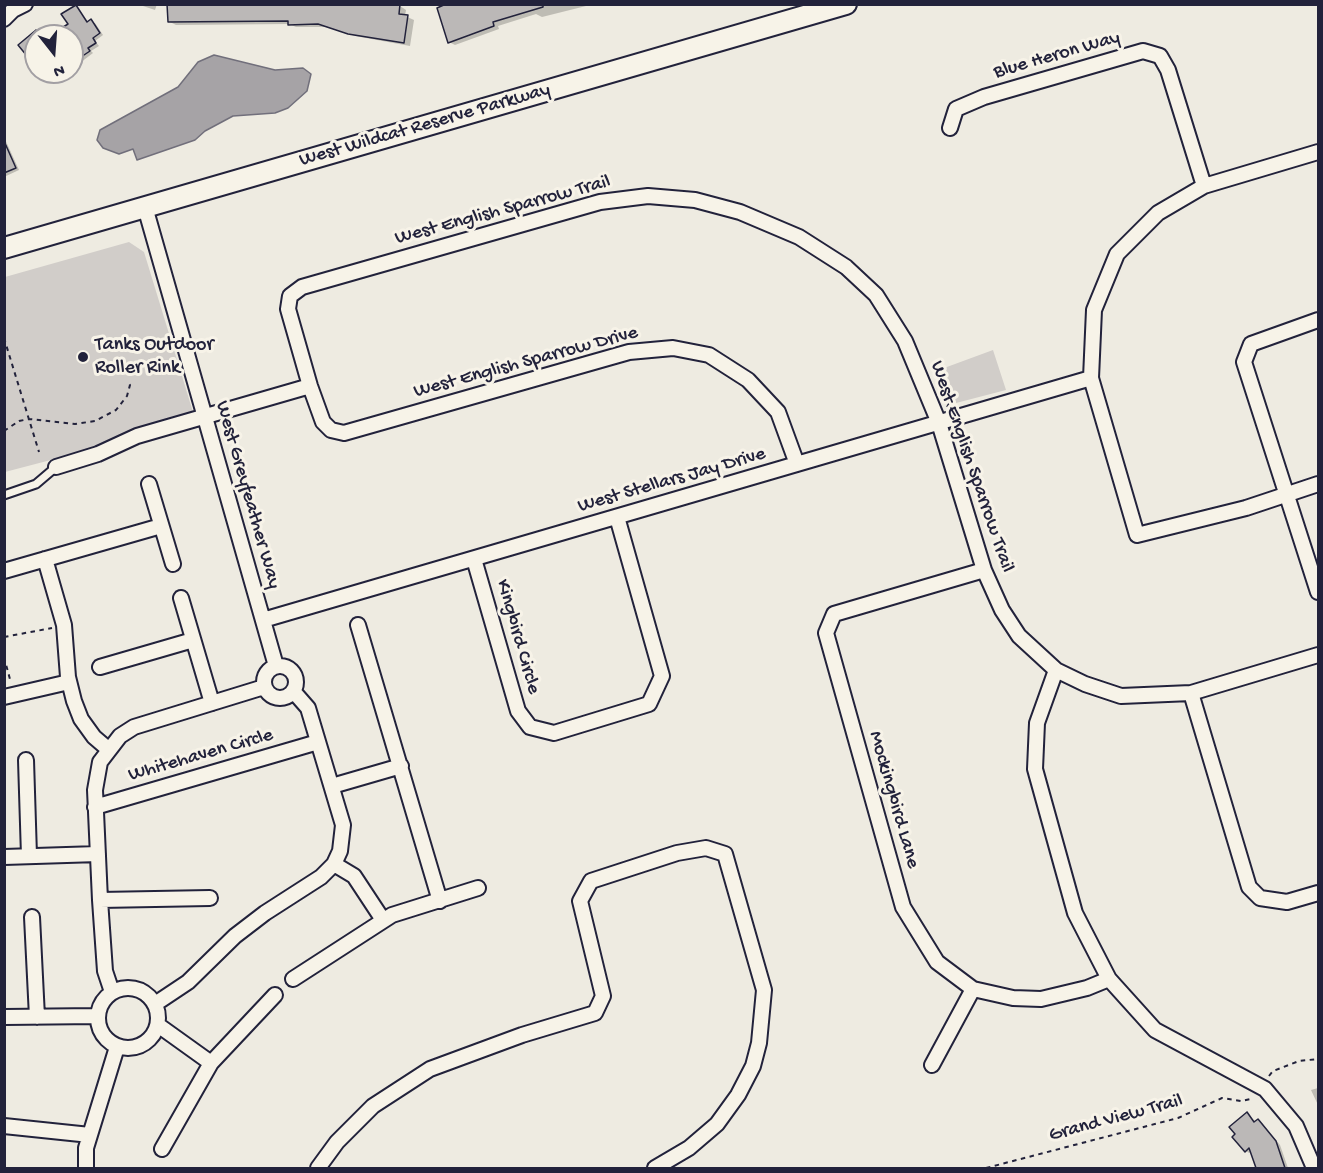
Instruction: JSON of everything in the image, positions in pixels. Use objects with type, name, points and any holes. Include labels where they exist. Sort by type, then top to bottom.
[{"type":"main road","name":"West Wildcat Reserve Parkway","points":[[4,248],[846,4]]},
{"type":"street","points":[[4,20],[13,10],[25,4]]},
{"type":"street","name":"Blue Heron Way","points":[[950,128],[956,110],[984,97],[1143,51],[1160,56],[1168,70],[1204,186]]},
{"type":"street","points":[[1318,152],[1204,186],[1158,213],[1117,254],[1094,310],[1091,378],[1137,535],[1246,508],[1318,484]]},
{"type":"street","name":"West English Sparrow Trail","points":[[310,386],[288,309],[290,296],[302,287],[600,202],[648,196],[695,200],[740,212],[799,237],[846,267],[876,295],[905,341],[939,423],[984,570],[1002,610],[1019,636],[1056,670],[1085,684],[1120,696],[1191,693],[1318,655]]},
{"type":"street","name":"West Greyfeather Way","points":[[145,207],[263,621]]},
{"type":"street","points":[[1318,321],[1251,344],[1244,362],[1318,592]]},
{"type":"street","name":"West English Sparrow Drive","points":[[310,386],[323,422],[331,430],[344,433],[629,352],[672,348],[709,355],[748,380],[778,412],[797,464]]},
{"type":"street","name":"West Stellars Jay Drive","points":[[263,621],[1091,378]]},
{"type":"street","points":[[56,467],[98,454],[137,436],[310,386]]},
{"type":"street","points":[[149,484],[173,564]]},
{"type":"street","name":"Kingbird Circle","points":[[474,559],[518,711],[530,728],[554,733],[648,704],[662,676],[617,517]]},
{"type":"street","points":[[4,572],[161,526]]},
{"type":"street","points":[[45,559],[64,624],[69,682],[81,719],[94,737],[108,750]]},
{"type":"street","name":"Mockingbird Lane","points":[[984,570],[834,614],[826,633],[903,907],[937,962],[973,989],[1013,998],[1041,999],[1087,988],[1109,979]]},
{"type":"street","points":[[181,598],[212,703]]},
{"type":"street","points":[[263,621],[276,666]]},
{"type":"street","points":[[358,625],[440,901]]},
{"type":"street","points":[[100,667],[193,639]]},
{"type":"street","points":[[276,666],[284,666],[293,671],[297,685],[294,692],[280,699],[272,697],[264,687],[265,675],[276,666]]},
{"type":"street","points":[[1056,670],[1037,723],[1035,768],[1075,913],[1109,979],[1155,1030],[1265,1089],[1296,1126],[1314,1168]]},
{"type":"street","points":[[9,696],[69,682]]},
{"type":"street","name":"Whitehaven Circle","points":[[112,992],[105,971],[96,773],[108,750],[120,736],[134,727],[264,687]]},
{"type":"street","points":[[155,1004],[188,982],[235,936],[265,913],[321,877],[334,864],[340,850],[343,825],[308,708],[294,692]]},
{"type":"street","points":[[1191,693],[1249,887],[1260,898],[1287,902],[1318,892]]},
{"type":"street","name":"Whitehaven Circle","points":[[96,807],[318,742]]},
{"type":"street","points":[[26,760],[29,856]]},
{"type":"street","points":[[332,786],[401,766]]},
{"type":"street","points":[[318,1168],[337,1142],[372,1106],[430,1069],[513,1038],[595,1013],[603,996],[580,901],[591,880],[677,853],[706,848],[725,854],[764,990],[759,1043],[753,1066],[717,1124],[689,1148],[655,1168]]},
{"type":"street","points":[[4,857],[98,854]]},
{"type":"street","points":[[334,864],[354,876],[383,920]]},
{"type":"street","points":[[293,979],[383,920],[478,888]]},
{"type":"street","points":[[100,900],[210,898]]},
{"type":"street","points":[[32,917],[37,1017]]},
{"type":"street","points":[[124,988],[136,989],[149,996],[155,1004],[158,1025],[151,1039],[138,1047],[117,1047],[106,1040],[98,1026],[98,1016],[106,997],[112,992],[124,988]]},
{"type":"street","points":[[932,1065],[973,989]]},
{"type":"street","points":[[162,1149],[211,1063],[274,995]]},
{"type":"street","points":[[4,1017],[98,1016]]},
{"type":"street","points":[[158,1025],[211,1063]]},
{"type":"street","points":[[86,1168],[86,1148],[117,1047]]},
{"type":"street","points":[[4,1126],[90,1135]]},
{"type":"lane","points":[[4,495],[36,484],[56,467]]},
{"type":"path","points":[[4,338],[39,452]]},
{"type":"path","points":[[4,431],[19,421],[29,419],[75,424],[94,421],[116,410],[130,385],[127,381]]},
{"type":"path","points":[[4,637],[64,624]]},
{"type":"path","points":[[4,657],[9,696]]},
{"type":"path","points":[[1269,1076],[1273,1071],[1299,1061],[1318,1059]]},
{"type":"path","name":"Grand View Trail","points":[[987,1168],[1178,1118],[1222,1098],[1241,1101],[1251,1098]]},
{"type":"shaded area","points":[[214,55],[275,70],[303,68],[311,74],[307,91],[288,108],[275,113],[233,116],[205,131],[195,140],[137,160],[133,149],[119,154],[103,148],[97,140],[100,130],[178,87],[198,62]]},
{"type":"shaded area","points":[[129,242],[144,252],[193,412],[85,451],[5,472],[5,277]]},
{"type":"shaded area","points":[[993,350],[1006,390],[956,403],[946,398],[936,371]]},
{"type":"building","points":[[167,4],[400,4],[399,14],[408,15],[404,43],[348,34],[318,24],[288,25],[288,21],[168,22]]},
{"type":"building","points":[[446,4],[543,4],[543,7],[493,22],[494,26],[448,43],[437,8]]},
{"type":"building","points":[[76,5],[87,22],[91,19],[100,33],[93,38],[96,43],[88,48],[90,51],[84,55],[84,24],[68,24],[61,14]]},
{"type":"building","points":[[24,40],[24,52],[18,45]]},
{"type":"building","points":[[4,141],[16,168],[4,173]]},
{"type":"building","points":[[1247,1112],[1254,1122],[1258,1119],[1276,1141],[1285,1168],[1256,1168],[1249,1148],[1245,1152],[1232,1137],[1235,1134],[1229,1127]]},
{"type":"place","name":"Tanks Outdoor Roller Rink","points":[[83,357]]}]
